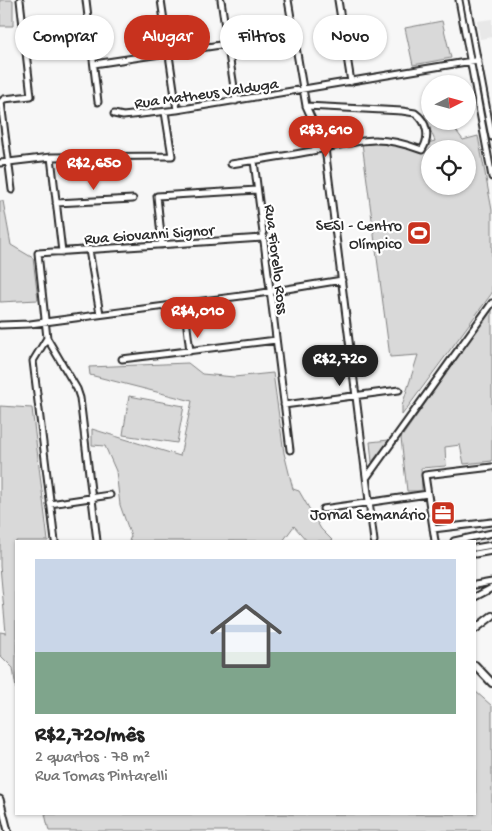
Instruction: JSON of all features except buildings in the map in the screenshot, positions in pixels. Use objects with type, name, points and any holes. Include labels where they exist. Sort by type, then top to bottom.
[{"type":"main road","points":[[476,628],[492,616]]},
{"type":"main road","points":[[476,666],[492,682]]},
{"type":"street","points":[[20,0],[22,15]]},
{"type":"street","points":[[86,0],[87,15]]},
{"type":"street","points":[[161,0],[163,15]]},
{"type":"street","points":[[221,0],[223,15]]},
{"type":"street","points":[[288,0],[302,90],[306,106],[325,148],[371,502],[374,540]]},
{"type":"street","points":[[338,0],[352,82]]},
{"type":"street","points":[[459,0],[492,177]]},
{"type":"street","points":[[466,0],[492,137]]},
{"type":"street","points":[[462,16],[469,15]]},
{"type":"street","points":[[94,64],[124,59]]},
{"type":"street","points":[[12,190],[1,102],[4,99],[31,96],[27,60]]},
{"type":"street","points":[[93,60],[98,102]]},
{"type":"street","points":[[169,60],[177,110]]},
{"type":"street","points":[[230,60],[236,101]]},
{"type":"street","name":"Rua Matheus Valduga","points":[[114,114],[124,116],[165,112],[478,60]]},
{"type":"street","points":[[231,164],[372,139],[392,140],[422,150],[428,137],[423,122],[415,113],[306,106]]},
{"type":"street","points":[[0,163],[51,157],[172,156],[165,112]]},
{"type":"street","points":[[485,142],[492,141]]},
{"type":"street","points":[[51,157],[62,252]]},
{"type":"street","name":"Rua Fiorello Ross","points":[[254,161],[256,190],[290,450]]},
{"type":"street","points":[[162,245],[157,196],[256,190]]},
{"type":"street","points":[[56,203],[132,199]]},
{"type":"street","name":"Rua Giovanni Signor","points":[[45,321],[38,254],[263,238]]},
{"type":"street","points":[[90,250],[100,314]]},
{"type":"street","points":[[0,325],[184,303],[342,280]]},
{"type":"street","points":[[184,303],[190,351]]},
{"type":"street","points":[[367,478],[492,303]]},
{"type":"street","points":[[45,321],[46,338],[77,389],[80,398],[97,540]]},
{"type":"street","points":[[46,338],[33,361],[55,540]]},
{"type":"street","points":[[122,359],[276,340]]},
{"type":"street","points":[[284,405],[399,390]]},
{"type":"street","points":[[434,540],[425,475],[492,467]]},
{"type":"street","points":[[323,509],[428,494]]},
{"type":"street","points":[[50,504],[110,495]]},
{"type":"street","points":[[433,529],[492,522]]},
{"type":"street","points":[[459,540],[492,533]]},
{"type":"street","points":[[476,548],[492,545]]},
{"type":"street","points":[[476,554],[492,551]]},
{"type":"street","points":[[476,584],[492,582]]},
{"type":"street","points":[[476,596],[492,588]]},
{"type":"street","points":[[0,799],[8,831]]},
{"type":"shaded area","points":[[0,0],[13,0],[13,26],[0,26]]},
{"type":"shaded area","points":[[492,19],[492,37],[480,39],[477,21]]},
{"type":"shaded area","points":[[442,21],[451,58],[413,65],[405,28]]},
{"type":"shaded area","name":"SESI - Centro Olímpico","points":[[430,130],[456,130],[463,140],[435,140]]},
{"type":"shaded area","name":"SESI - Centro Olímpico","points":[[478,136],[492,210],[492,293],[402,415],[402,406],[418,355],[390,357],[362,143],[421,145],[421,195],[476,195],[476,140],[463,140]]},
{"type":"shaded area","points":[[0,201],[3,201],[11,245],[33,258],[38,300],[0,302]]},
{"type":"shaded area","points":[[492,308],[492,461],[464,464],[460,445],[445,447],[446,466],[421,468],[422,491],[407,491],[401,438]]},
{"type":"shaded area","points":[[188,363],[202,374],[234,377],[273,373],[284,453],[293,489],[299,491],[321,529],[332,540],[306,540],[294,526],[284,540],[129,540],[131,536],[120,505],[116,471],[105,446],[92,445],[92,429],[180,456],[192,401],[90,375],[89,367]]},
{"type":"shaded area","points":[[129,396],[184,406],[177,443],[123,435]]},
{"type":"shaded area","points":[[0,406],[32,408],[48,540],[15,540],[15,682],[13,668],[0,655],[0,632],[6,633],[0,566]]},
{"type":"shaded area","points":[[389,440],[372,462],[370,442]]},
{"type":"shaded area","points":[[476,692],[492,706],[492,831],[49,831],[45,815],[476,815]]},
{"type":"place","name":"SESI - Centro Olímpico","points":[[419,233]]},
{"type":"place","name":"Jornal Semanário","points":[[443,513]]}]
